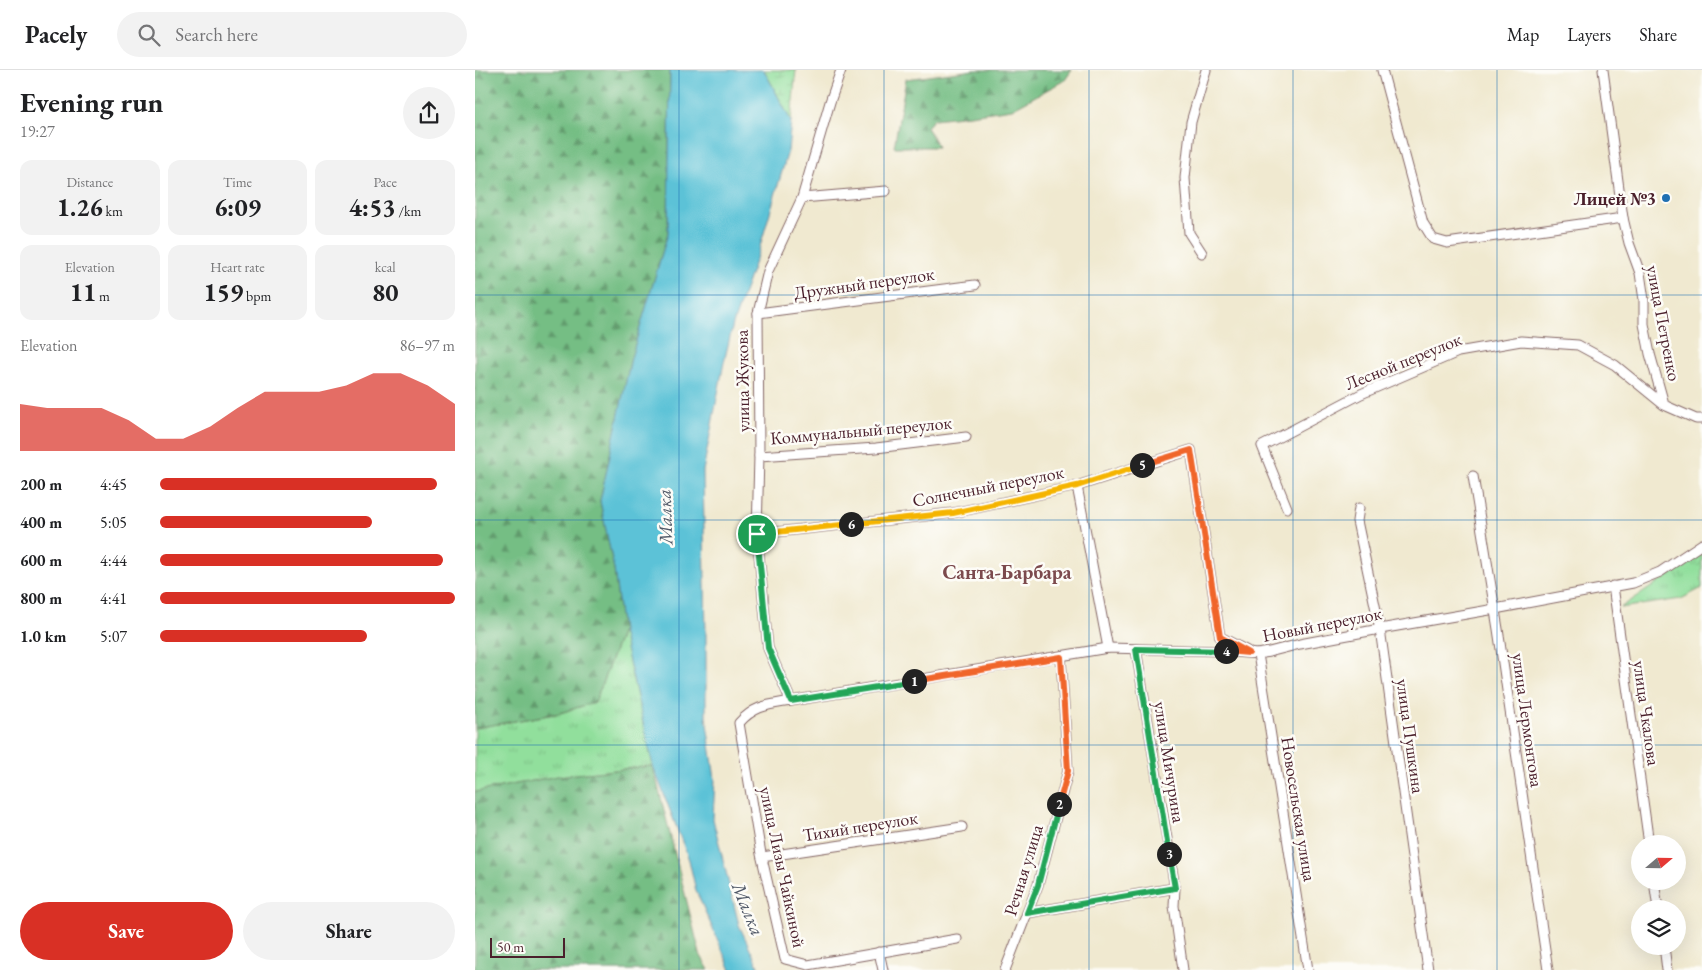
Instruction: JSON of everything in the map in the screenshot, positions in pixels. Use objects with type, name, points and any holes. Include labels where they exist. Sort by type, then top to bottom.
[{"type":"street","name":"улица Жукова","points":[[791,701],[768,648],[757,534],[759,456],[758,314],[768,271],[802,198],[841,70]]},
{"type":"street","points":[[1202,252],[1189,233],[1185,178],[1191,122],[1205,70]]},
{"type":"street","points":[[1381,70],[1423,223],[1433,239],[1447,243],[1623,218]]},
{"type":"street","name":"улица Петренко","points":[[1603,70],[1623,218],[1629,244],[1640,273],[1646,332],[1664,405]]},
{"type":"street","points":[[802,198],[886,191]]},
{"type":"street","name":"Дружный переулок","points":[[758,314],[975,284]]},
{"type":"street","name":"Лесной переулок","points":[[1287,508],[1261,446],[1361,394],[1458,352],[1521,341],[1579,345],[1615,365],[1664,405],[1696,419],[1702,419]]},
{"type":"street","name":"Коммунальный переулок","points":[[759,456],[876,448],[967,437]]},
{"type":"street","name":"Солнечный переулок","points":[[757,534],[953,513],[1077,486],[1191,450],[1220,637],[1253,653]]},
{"type":"street","name":"улица Лермонтова","points":[[1473,476],[1495,609],[1548,970]]},
{"type":"street","points":[[1077,486],[1108,648]]},
{"type":"street","name":"улица Пушкина","points":[[1359,508],[1357,521],[1380,629],[1428,970]]},
{"type":"street","name":"Новый переулок","points":[[759,707],[1108,648],[1253,653],[1633,583],[1661,572],[1702,544]]},
{"type":"street","name":"улица Чкалова","points":[[1613,586],[1648,835]]},
{"type":"street","name":"улица Мичурина","points":[[1136,649],[1175,888],[1174,906],[1183,970]]},
{"type":"street","name":"Новосельская улица","points":[[1253,653],[1309,970]]},
{"type":"street","name":"Речная улица","points":[[1005,970],[1038,885],[1068,771],[1061,657]]},
{"type":"street","name":"улица Лизы Чайкиной","points":[[759,707],[749,712],[739,723],[762,857],[785,959],[808,965],[957,940]]},
{"type":"street","name":"Тихий переулок","points":[[762,857],[962,827]]},
{"type":"street","points":[[1027,913],[1175,888]]},
{"type":"street","points":[[879,952],[883,970]]},
{"type":"street","points":[[1665,955],[1667,970]]},
{"type":"street","points":[[785,959],[789,970]]},
{"type":"green space","points":[[475,70],[670,70],[668,233],[631,358],[600,501],[614,569],[622,631],[595,702],[560,713],[475,728]]},
{"type":"green space","points":[[764,70],[796,70],[791,121]]},
{"type":"green space","points":[[974,70],[1072,70],[1065,80],[1012,109],[934,119],[927,127],[938,147],[894,147],[906,79]]},
{"type":"green space","points":[[1702,553],[1702,588],[1681,599],[1620,608]]},
{"type":"green space","points":[[622,631],[653,766],[558,776],[475,792],[475,728],[560,713],[595,702]]},
{"type":"green space","points":[[653,766],[700,954],[709,970],[475,970],[475,792],[558,776]]},
{"type":"water","name":"Малка","points":[[670,70],[764,70],[791,121],[788,151],[759,250],[733,324],[703,471],[706,717],[715,779],[713,819],[739,925],[760,970],[731,970],[696,891],[689,860],[653,766],[622,631],[614,569],[600,501],[631,358],[668,233]]},
{"type":"place","name":"Лицей №3","points":[[1666,198]]},
{"type":"district","name":"Санта-Барбара","points":[[1007,572]]},
{"type":"route","points":[[1191,450],[1220,637],[1249,653],[1136,649],[1175,888],[1027,913],[1038,885],[1068,771],[1061,657],[791,701],[768,648],[757,534],[953,513],[1077,486],[1191,450]]}]
